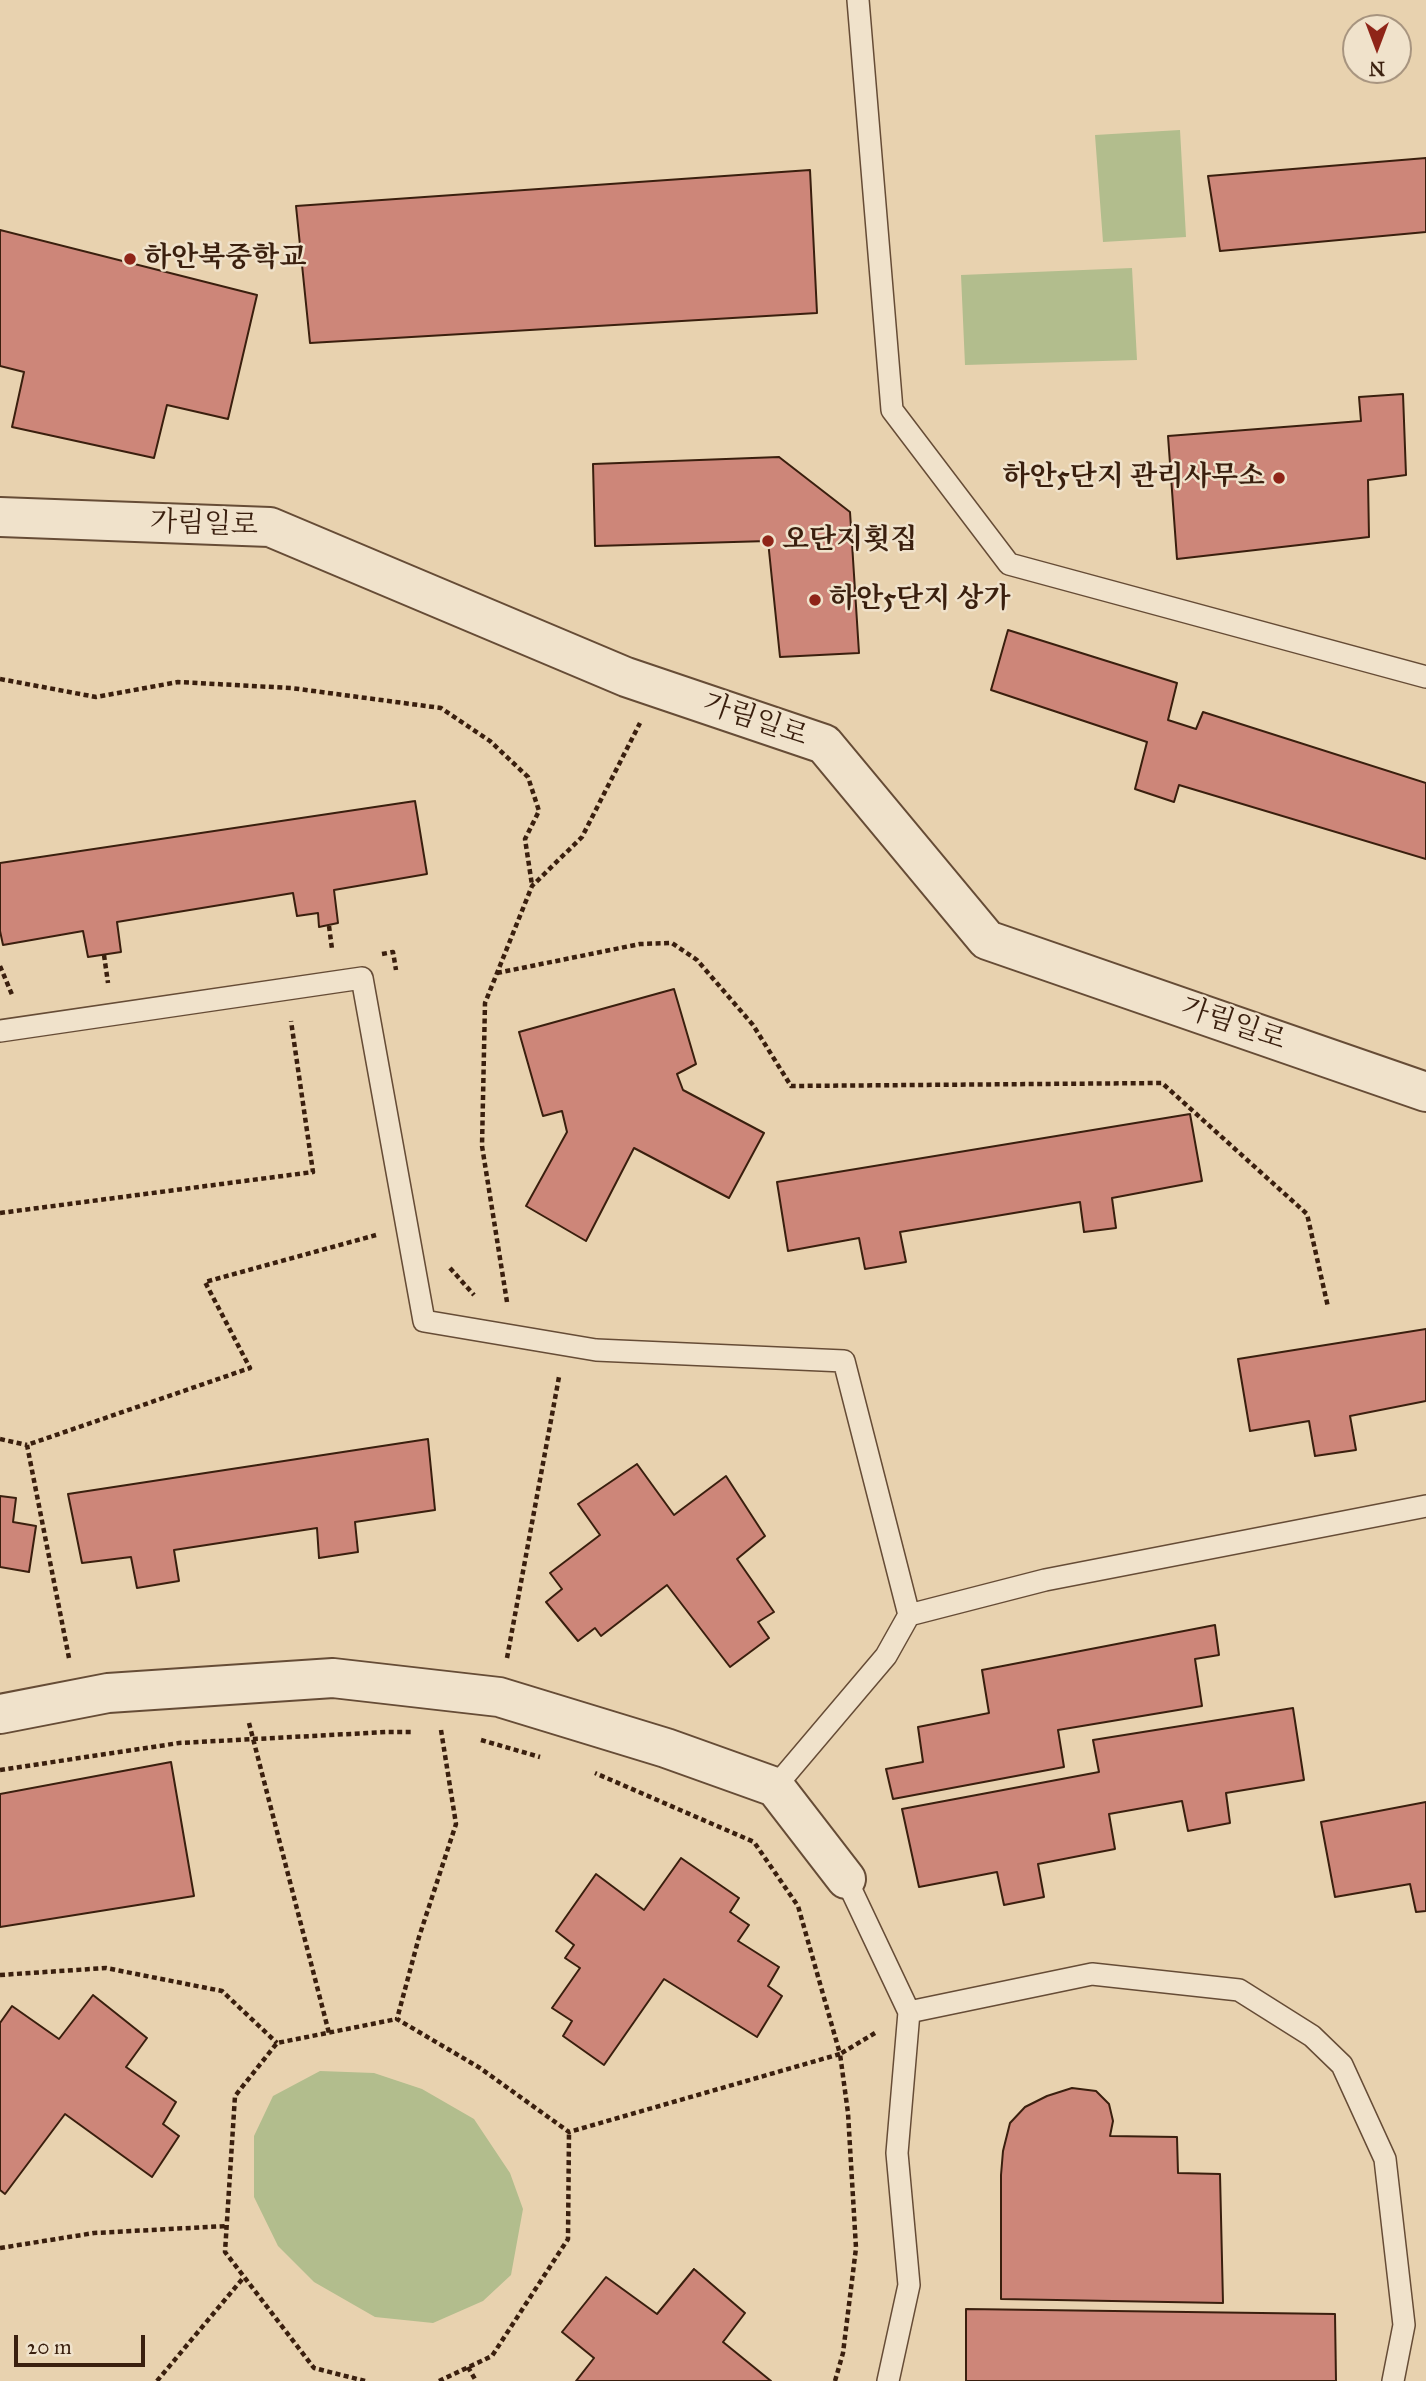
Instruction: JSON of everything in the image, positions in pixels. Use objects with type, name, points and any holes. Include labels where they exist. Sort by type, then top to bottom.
[{"type":"street","name":"가림일로","points":[[0,517],[270,527],[626,677],[824,744],[987,940],[1426,1092]]},
{"type":"street","points":[[0,1714],[108,1693],[333,1678],[499,1697],[666,1748],[775,1787],[846,1879]]},
{"type":"lane","points":[[858,0],[892,410],[1009,564],[1426,677]]},
{"type":"lane","points":[[0,1031],[362,978],[424,1321],[596,1350],[844,1360],[909,1615],[886,1656],[775,1787]]},
{"type":"lane","points":[[909,1615],[1045,1580],[1426,1506]]},
{"type":"lane","points":[[846,1879],[909,2012],[897,2153],[909,2285],[888,2381]]},
{"type":"lane","points":[[909,2012],[1092,1974],[1239,1990],[1312,2036],[1342,2065],[1385,2159],[1404,2325],[1393,2381]]},
{"type":"path","points":[[0,679],[96,697],[177,682],[291,688],[441,708],[490,741],[528,777],[539,811],[525,839],[532,886]]},
{"type":"path","points":[[513,1336],[481,1146],[485,1003],[532,886],[582,836],[658,688]]},
{"type":"path","points":[[496,973],[640,944],[673,943],[697,960],[753,1026],[791,1086],[1162,1083],[1307,1214],[1328,1307]]},
{"type":"path","points":[[375,955],[393,952],[398,978]]},
{"type":"path","points":[[0,966],[18,1008]]},
{"type":"path","points":[[0,1213],[313,1172],[286,989]]},
{"type":"path","points":[[0,1438],[27,1445],[250,1368],[205,1282],[407,1227]]},
{"type":"path","points":[[448,1257],[450,1270],[513,1336]]},
{"type":"path","points":[[499,1697],[565,1345]]},
{"type":"path","points":[[27,1445],[77,1699]]},
{"type":"path","points":[[240,1685],[329,2033]]},
{"type":"path","points":[[0,1770],[179,1743],[415,1732]]},
{"type":"path","points":[[428,1733],[455,1735]]},
{"type":"path","points":[[397,2019],[419,1937],[456,1824],[442,1733]]},
{"type":"path","points":[[468,1736],[543,1758]]},
{"type":"path","points":[[593,1772],[754,1842],[798,1906],[840,2054],[848,2113],[856,2249],[843,2353],[835,2381]]},
{"type":"path","points":[[0,1975],[106,1968],[222,1991],[277,2043]]},
{"type":"path","points":[[365,2381],[314,2368],[225,2252],[235,2096],[277,2043],[397,2019],[480,2068],[569,2132]]},
{"type":"path","points":[[569,2132],[840,2054]]},
{"type":"path","points":[[439,2381],[492,2356],[568,2239],[569,2132]]},
{"type":"path","points":[[0,2248],[94,2233],[226,2226]]},
{"type":"path","points":[[158,2381],[244,2277]]},
{"type":"path","points":[[468,2367],[476,2381]]},
{"type":"green space","points":[[1180,130],[1186,237],[1103,242],[1095,135]]},
{"type":"green space","points":[[1132,268],[1137,360],[965,365],[961,275]]},
{"type":"green space","points":[[320,2071],[374,2073],[422,2089],[474,2119],[510,2173],[523,2209],[511,2275],[483,2301],[433,2323],[375,2317],[314,2282],[278,2246],[254,2197],[254,2136],[273,2096]]},
{"type":"building","points":[[1426,158],[1426,232],[1220,251],[1208,176]]},
{"type":"building","points":[[810,170],[817,313],[310,343],[296,206]]},
{"type":"building","points":[[0,230],[257,295],[228,419],[167,405],[154,458],[12,427],[24,372],[0,366]]},
{"type":"building","name":"하안5단지 관리사무소","points":[[1403,394],[1406,475],[1368,480],[1369,537],[1177,559],[1168,436],[1361,421],[1359,397]]},
{"type":"building","name":"하안5단지 상가","points":[[779,457],[850,512],[859,653],[780,657],[768,541],[595,546],[593,464]]},
{"type":"building","points":[[1008,630],[1177,683],[1168,720],[1196,729],[1203,712],[1426,783],[1426,859],[1179,785],[1174,802],[1135,789],[1147,742],[991,690]]},
{"type":"building","points":[[415,801],[427,874],[334,890],[338,923],[319,927],[318,913],[297,916],[293,893],[117,922],[121,952],[88,957],[83,931],[3,945],[0,931],[0,863]]},
{"type":"building","points":[[674,989],[696,1064],[677,1074],[683,1090],[764,1133],[729,1198],[634,1148],[586,1241],[526,1206],[567,1132],[562,1111],[543,1116],[519,1032]]},
{"type":"building","points":[[1190,1114],[1202,1181],[1112,1198],[1116,1228],[1084,1232],[1080,1202],[900,1232],[906,1262],[865,1269],[859,1238],[788,1251],[777,1182]]},
{"type":"building","points":[[1426,1329],[1426,1401],[1350,1416],[1356,1450],[1315,1456],[1309,1421],[1250,1431],[1238,1359]]},
{"type":"building","points":[[428,1439],[435,1510],[355,1522],[358,1552],[319,1558],[317,1528],[174,1550],[179,1581],[137,1588],[131,1557],[82,1563],[68,1494]]},
{"type":"building","points":[[637,1464],[674,1515],[726,1476],[765,1536],[737,1559],[774,1612],[758,1622],[769,1638],[730,1667],[667,1585],[601,1636],[595,1628],[578,1641],[546,1602],[562,1589],[550,1573],[600,1535],[578,1504]]},
{"type":"building","points":[[0,1496],[16,1498],[13,1522],[36,1526],[29,1572],[0,1567]]},
{"type":"building","points":[[1215,1625],[1219,1655],[1195,1659],[1202,1706],[1058,1730],[1064,1767],[893,1799],[886,1769],[923,1762],[918,1727],[989,1713],[982,1670]]},
{"type":"building","points":[[1293,1708],[1304,1780],[1226,1793],[1230,1823],[1188,1831],[1182,1801],[1109,1814],[1115,1849],[1038,1864],[1044,1897],[1004,1905],[997,1872],[919,1887],[902,1809],[1099,1772],[1093,1740]]},
{"type":"building","points":[[171,1762],[194,1896],[0,1927],[0,1794]]},
{"type":"building","points":[[1426,1802],[1426,1911],[1416,1912],[1410,1884],[1335,1897],[1321,1822]]},
{"type":"building","points":[[681,1858],[739,1898],[730,1912],[749,1925],[738,1941],[779,1967],[768,1986],[782,1996],[757,2037],[664,1979],[604,2065],[563,2036],[572,2021],[552,2008],[580,1968],[565,1958],[574,1945],[556,1931],[596,1874],[644,1910]]},
{"type":"building","points":[[93,1995],[147,2038],[126,2067],[176,2102],[163,2124],[179,2136],[152,2177],[65,2114],[5,2194],[0,2190],[0,2023],[12,2006],[59,2039]]},
{"type":"building","points":[[1072,2088],[1096,2091],[1109,2104],[1113,2121],[1110,2136],[1177,2137],[1178,2173],[1220,2174],[1223,2303],[1001,2299],[1001,2175],[1003,2151],[1010,2123],[1025,2107]]},
{"type":"building","points":[[694,2269],[745,2313],[723,2342],[771,2381],[576,2381],[594,2358],[562,2332],[606,2277],[657,2314]]},
{"type":"building","points":[[966,2309],[1335,2314],[1336,2381],[966,2381]]},
{"type":"place","name":"하안북중학교","points":[[130,259]]},
{"type":"place","name":"하안5단지 관리사무소","points":[[1279,478]]},
{"type":"place","name":"오단지횟집","points":[[768,541]]},
{"type":"place","name":"하안5단지 상가","points":[[815,600]]}]
